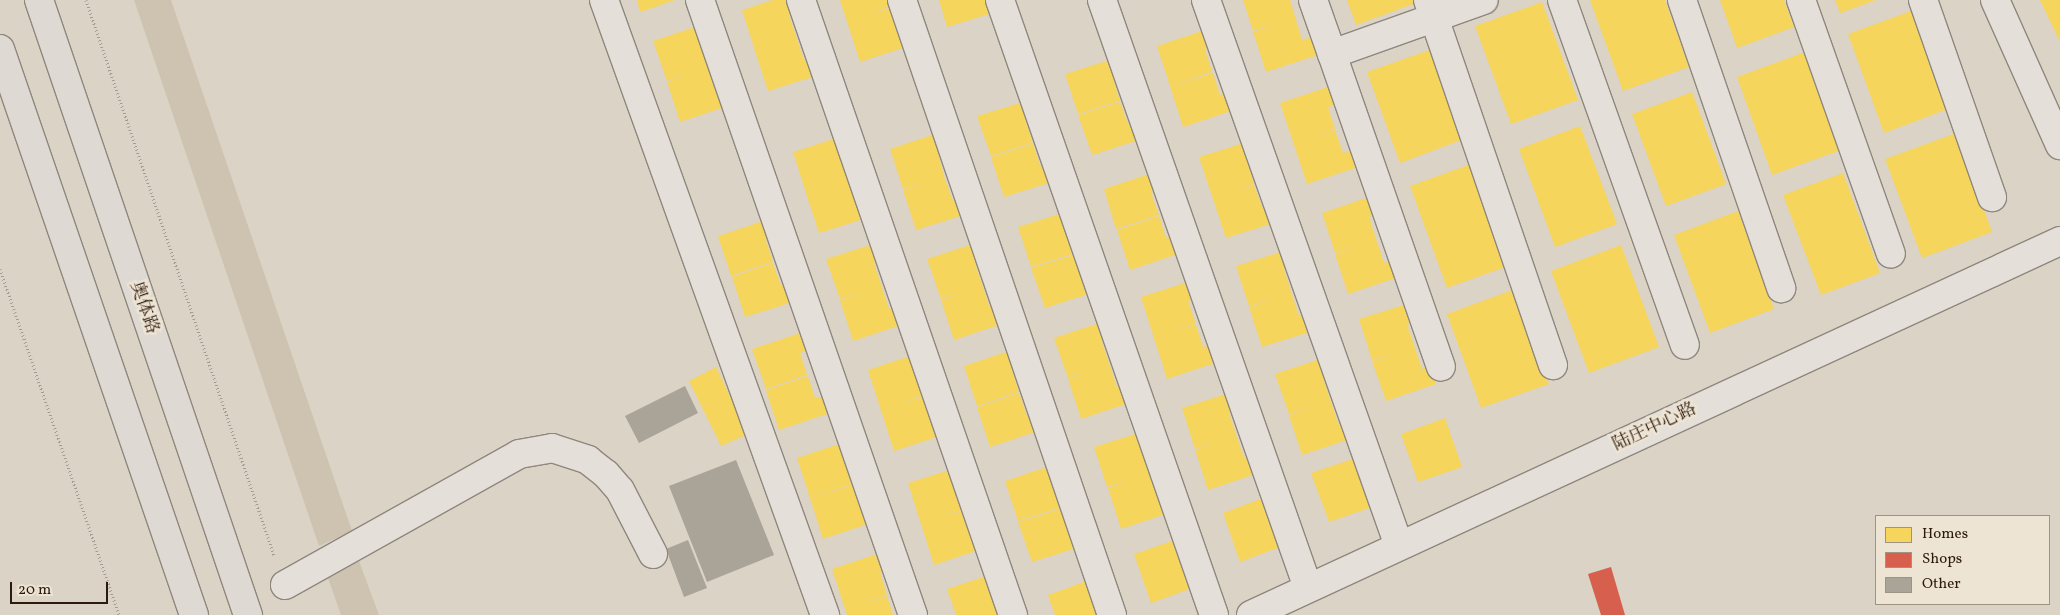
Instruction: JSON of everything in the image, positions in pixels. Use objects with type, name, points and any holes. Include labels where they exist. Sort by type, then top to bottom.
[{"type":"main road","name":"奥体路","points":[[39,0],[248,615]]},
{"type":"main road","points":[[0,49],[194,615]]},
{"type":"street","points":[[604,0],[825,615]]},
{"type":"street","points":[[700,0],[914,615]]},
{"type":"street","points":[[801,0],[1013,615]]},
{"type":"street","points":[[902,0],[1112,615]]},
{"type":"street","points":[[1000,0],[1214,615]]},
{"type":"street","points":[[1102,0],[1308,588]]},
{"type":"street","points":[[1206,0],[1399,546]]},
{"type":"street","points":[[1313,0],[1441,367]]},
{"type":"street","points":[[1332,54],[1431,9],[1484,0]]},
{"type":"street","points":[[1562,0],[1684,345]]},
{"type":"street","points":[[1682,0],[1781,288]]},
{"type":"street","points":[[1801,0],[1890,254]]},
{"type":"street","points":[[1923,0],[1992,197]]},
{"type":"street","points":[[1995,0],[2060,145]]},
{"type":"street","points":[[1431,9],[1553,365]]},
{"type":"street","name":"陆庄中心路","points":[[1259,613],[1308,588],[2060,240]]},
{"type":"street","points":[[285,585],[519,454],[552,448],[572,452],[606,474],[620,490],[653,554]]},
{"type":"path","points":[[86,0],[285,585]]},
{"type":"path","points":[[0,269],[120,615]]},
{"type":"shaded area","points":[[134,0],[171,0],[352,531],[319,546]]},
{"type":"shaded area","points":[[359,561],[379,615],[341,615],[328,578]]},
{"type":"building: Homes","points":[[637,0],[675,0],[640,12]]},
{"type":"building: Homes","points":[[773,0],[794,0],[799,12],[789,15],[804,60],[813,57],[819,75],[768,91],[742,10]]},
{"type":"building: Homes","points":[[840,0],[887,0],[889,7],[871,14],[890,8],[897,30],[906,28],[912,45],[860,62]]},
{"type":"building: Homes","points":[[939,0],[995,0],[999,11],[947,27]]},
{"type":"building: Homes","points":[[1243,0],[1290,0],[1302,40],[1312,37],[1318,55],[1266,72],[1253,32],[1275,25],[1253,31]]},
{"type":"building: Homes","points":[[1347,0],[1424,0],[1356,25]]},
{"type":"building: Homes","points":[[1590,0],[1665,0],[1689,67],[1623,91]]},
{"type":"building: Homes","points":[[1720,0],[1784,0],[1794,27],[1737,48]]},
{"type":"building: Homes","points":[[1835,0],[1876,0],[1840,13]]},
{"type":"building: Homes","points":[[2040,0],[2060,0],[2060,42]]},
{"type":"building: Homes","points":[[1542,2],[1578,100],[1511,124],[1475,26]]},
{"type":"building: Homes","points":[[1911,11],[1948,109],[1884,133],[1848,34]]},
{"type":"building: Homes","points":[[704,24],[701,45],[716,90],[725,88],[731,105],[680,122],[667,82],[690,74],[667,81],[653,41]]},
{"type":"building: Homes","points":[[1208,29],[1214,47],[1205,49],[1212,72],[1170,86],[1157,46]]},
{"type":"building: Homes","points":[[1432,49],[1464,139],[1400,163],[1367,72]]},
{"type":"building: Homes","points":[[1805,52],[1841,150],[1772,175],[1737,77]]},
{"type":"building: Homes","points":[[1116,58],[1121,75],[1113,78],[1120,101],[1078,114],[1065,74]]},
{"type":"building: Homes","points":[[1213,73],[1220,95],[1229,92],[1234,110],[1183,127],[1170,86]]},
{"type":"building: Homes","points":[[1331,86],[1336,104],[1328,107],[1335,129],[1317,136],[1335,130],[1343,153],[1352,150],[1358,167],[1307,184],[1280,103]]},
{"type":"building: Homes","points":[[1692,92],[1726,184],[1666,206],[1632,114]]},
{"type":"building: Homes","points":[[1029,100],[1034,117],[1025,120],[1033,142],[991,156],[977,116]]},
{"type":"building: Homes","points":[[1120,102],[1128,124],[1136,121],[1142,139],[1092,155],[1078,115]]},
{"type":"building: Homes","points":[[1580,126],[1617,224],[1555,247],[1519,149]]},
{"type":"building: Homes","points":[[941,132],[946,150],[938,153],[944,176],[952,199],[961,196],[967,214],[916,230],[903,190],[924,183],[903,189],[890,149]]},
{"type":"building: Homes","points":[[1956,133],[1992,232],[1922,258],[1885,159]]},
{"type":"building: Homes","points":[[843,136],[855,202],[864,199],[870,217],[819,233],[793,152]]},
{"type":"building: Homes","points":[[1250,141],[1256,158],[1247,161],[1254,184],[1236,191],[1254,185],[1262,207],[1270,204],[1277,222],[1226,238],[1199,157]]},
{"type":"building: Homes","points":[[1033,143],[1040,166],[1049,163],[1055,181],[1004,197],[991,157]]},
{"type":"building: Homes","points":[[1471,164],[1508,266],[1447,288],[1410,186]]},
{"type":"building: Homes","points":[[1155,172],[1160,190],[1151,193],[1159,215],[1116,229],[1104,189]]},
{"type":"building: Homes","points":[[1843,173],[1880,273],[1821,295],[1783,195]]},
{"type":"building: Homes","points":[[1372,196],[1379,214],[1369,217],[1384,263],[1393,260],[1399,277],[1348,294],[1335,254],[1354,247],[1335,253],[1322,213]]},
{"type":"building: Homes","points":[[1069,211],[1075,229],[1066,231],[1073,254],[1031,267],[1018,227]]},
{"type":"building: Homes","points":[[1738,211],[1774,309],[1710,333],[1674,235]]},
{"type":"building: Homes","points":[[1159,216],[1166,238],[1175,236],[1181,253],[1130,270],[1117,230]]},
{"type":"building: Homes","points":[[769,219],[775,237],[766,240],[773,262],[731,276],[718,236]]},
{"type":"building: Homes","points":[[979,242],[984,260],[975,263],[990,308],[999,306],[1005,323],[954,340],[941,300],[960,294],[941,299],[927,259]]},
{"type":"building: Homes","points":[[877,243],[883,261],[874,263],[889,309],[898,306],[904,324],[853,341],[840,300],[863,293],[840,299],[826,259]]},
{"type":"building: Homes","points":[[1621,245],[1659,347],[1589,373],[1551,271]]},
{"type":"building: Homes","points":[[1287,250],[1292,268],[1284,270],[1299,316],[1307,313],[1313,331],[1262,347],[1249,307],[1272,300],[1249,306],[1236,266]]},
{"type":"building: Homes","points":[[1074,255],[1081,277],[1090,274],[1095,292],[1045,308],[1031,268]]},
{"type":"building: Homes","points":[[773,263],[781,286],[790,283],[796,301],[745,317],[732,277]]},
{"type":"building: Homes","points":[[1191,281],[1197,299],[1188,301],[1196,324],[1174,331],[1196,325],[1203,347],[1212,345],[1218,362],[1167,379],[1141,297]]},
{"type":"building: Homes","points":[[1515,289],[1549,384],[1481,408],[1447,314]]},
{"type":"building: Homes","points":[[1410,303],[1416,321],[1407,324],[1422,369],[1431,366],[1436,384],[1386,401],[1372,361],[1395,353],[1372,360],[1359,319]]},
{"type":"building: Homes","points":[[1105,321],[1111,339],[1102,342],[1117,387],[1126,385],[1132,402],[1081,419],[1068,379],[1086,372],[1068,378],[1054,338]]},
{"type":"building: Homes","points":[[803,332],[809,350],[800,353],[807,375],[766,389],[752,349]]},
{"type":"building: Homes","points":[[1015,349],[1021,367],[1012,370],[1019,392],[977,406],[964,366]]},
{"type":"building: Homes","points":[[919,353],[923,396],[902,403],[924,397],[931,419],[940,417],[946,434],[894,451],[868,370]]},
{"type":"building: Homes","points":[[1326,357],[1332,375],[1323,378],[1338,423],[1347,421],[1353,438],[1302,455],[1289,415],[1312,407],[1289,414],[1275,374]]},
{"type":"building: Homes","points":[[716,367],[748,434],[721,446],[689,381]]},
{"type":"building: Homes","points":[[808,376],[815,398],[824,396],[830,413],[779,430],[766,390]]},
{"type":"building: Homes","points":[[1232,392],[1238,410],[1229,413],[1244,458],[1253,455],[1259,473],[1208,490],[1195,450],[1218,442],[1195,449],[1182,408]]},
{"type":"building: Homes","points":[[1019,393],[1027,416],[1035,413],[1041,430],[990,447],[977,407]]},
{"type":"building: Homes","points":[[1445,418],[1462,467],[1418,482],[1401,434]]},
{"type":"building: Homes","points":[[1145,431],[1151,448],[1142,451],[1157,497],[1166,494],[1172,512],[1121,529],[1108,488],[1126,481],[1107,487],[1094,447]]},
{"type":"building: Homes","points":[[848,441],[853,459],[845,461],[852,484],[810,498],[797,458]]},
{"type":"building: Homes","points":[[1355,458],[1372,507],[1329,522],[1311,473]]},
{"type":"building: Homes","points":[[1056,464],[1062,482],[1053,485],[1060,508],[1018,521],[1005,481]]},
{"type":"building: Homes","points":[[959,467],[963,510],[944,516],[963,511],[970,533],[980,530],[985,548],[934,565],[908,483]]},
{"type":"building: Homes","points":[[852,485],[860,507],[868,504],[874,522],[823,539],[810,498]]},
{"type":"building: Homes","points":[[1266,497],[1283,546],[1240,562],[1223,513]]},
{"type":"building: Homes","points":[[1060,509],[1067,531],[1077,528],[1083,546],[1032,562],[1018,522]]},
{"type":"building: Homes","points":[[1178,539],[1195,587],[1151,603],[1134,554]]},
{"type":"building: Homes","points":[[883,552],[889,570],[880,573],[887,595],[864,603],[887,596],[893,615],[847,615],[832,569]]},
{"type":"building: Homes","points":[[992,574],[1006,615],[956,615],[947,589]]},
{"type":"building: Homes","points":[[1092,579],[1104,615],[1055,615],[1048,595]]},
{"type":"building: Shops","points":[[1611,567],[1625,615],[1601,615],[1588,574]]},
{"type":"building: Other","points":[[685,386],[698,413],[639,443],[625,416]]},
{"type":"building: Other","points":[[736,460],[774,555],[707,582],[669,486]]},
{"type":"building: Other","points":[[688,540],[707,588],[684,597],[666,549]]}]
